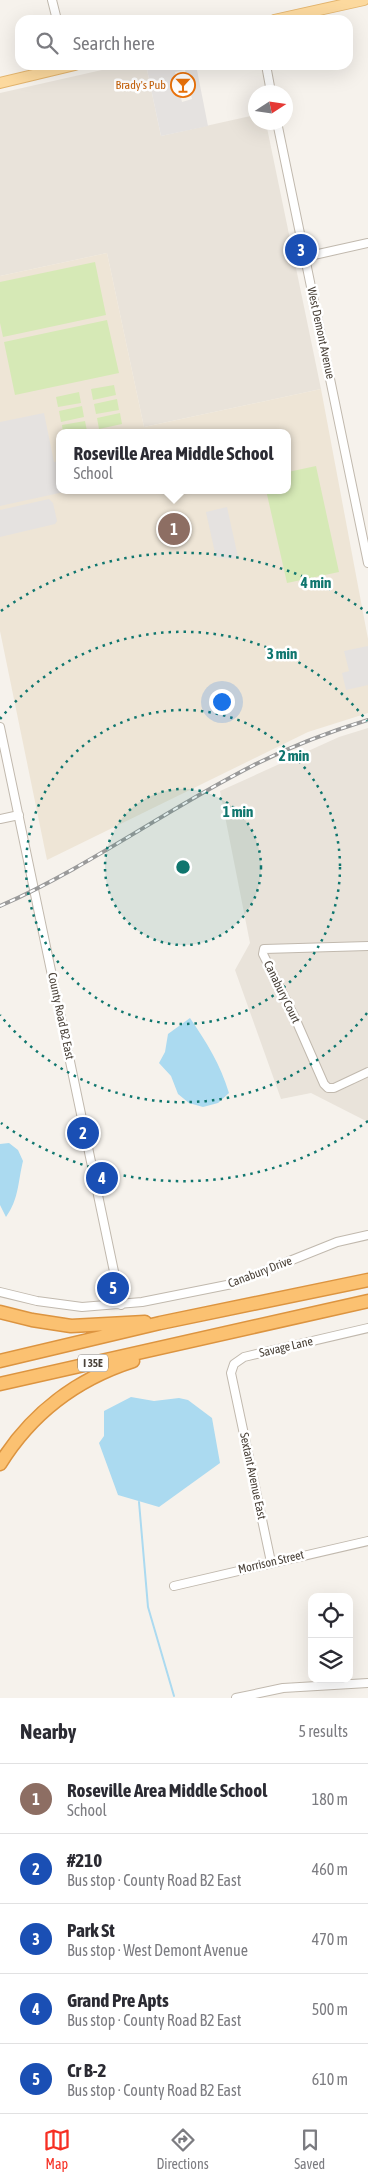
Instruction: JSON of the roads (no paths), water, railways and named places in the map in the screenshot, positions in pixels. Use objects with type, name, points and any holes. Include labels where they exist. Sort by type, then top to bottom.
[{"type":"highway","name":"I 35E","points":[[0,1361],[160,1323],[368,1280]]},
{"type":"highway","name":"I 35E","points":[[0,1384],[368,1301]]},
{"type":"highway","points":[[0,1312],[32,1320],[71,1326],[132,1321],[160,1323]]},
{"type":"highway","points":[[0,1464],[13,1444],[37,1417],[68,1392],[103,1372],[186,1342]]},
{"type":"main road","points":[[296,15],[364,0]]},
{"type":"main road","points":[[0,83],[54,70]]},
{"type":"street","points":[[52,0],[56,15]]},
{"type":"street","points":[[267,70],[270,85]]},
{"type":"street","name":"West Demont Avenue","points":[[280,130],[352,484],[366,540],[368,563]]},
{"type":"street","points":[[305,257],[368,243]]},
{"type":"street","name":"County Road B2 East","points":[[0,729],[121,1305]]},
{"type":"street","points":[[0,819],[19,815]]},
{"type":"street","name":"Canabury Court","points":[[368,946],[264,949],[264,954],[324,1084],[328,1088],[334,1088],[368,1072]]},
{"type":"street","name":"Canabury Drive","points":[[0,1292],[37,1301],[82,1306],[121,1305],[232,1284],[337,1242],[368,1235]]},
{"type":"street","name":"Savage Lane","points":[[235,1391],[231,1373],[237,1360],[368,1328]]},
{"type":"street","name":"Sextant Avenue East","points":[[235,1391],[271,1562]]},
{"type":"street","name":"Morrison Street","points":[[174,1586],[368,1540]]},
{"type":"street","points":[[236,1698],[284,1688],[368,1683]]},
{"type":"water","points":[[190,1018],[222,1073],[229,1093],[218,1103],[203,1107],[189,1103],[178,1094],[171,1076],[159,1063],[165,1052],[168,1034]]},
{"type":"water","points":[[9,1143],[18,1150],[23,1161],[16,1197],[6,1217],[0,1205],[0,1144]]},
{"type":"water","points":[[131,1397],[154,1401],[179,1398],[188,1400],[212,1418],[220,1463],[159,1507],[118,1495],[99,1443],[104,1436],[104,1411]]},
{"type":"waterway","points":[[139,1502],[148,1607],[174,1696]]},
{"type":"railway","points":[[0,906],[90,860],[206,791],[251,767],[300,744],[368,720]]},
{"type":"place","name":"Brady's Pub","points":[[183,85]]},
{"type":"place","name":"Park St","points":[[301,250]]},
{"type":"place","name":"Roseville Area Middle School","points":[[174,529]]},
{"type":"place","name":"#210","points":[[83,1133]]},
{"type":"place","name":"Grand Pre Apts","points":[[102,1178]]},
{"type":"place","name":"Cr B-2","points":[[113,1288]]}]
